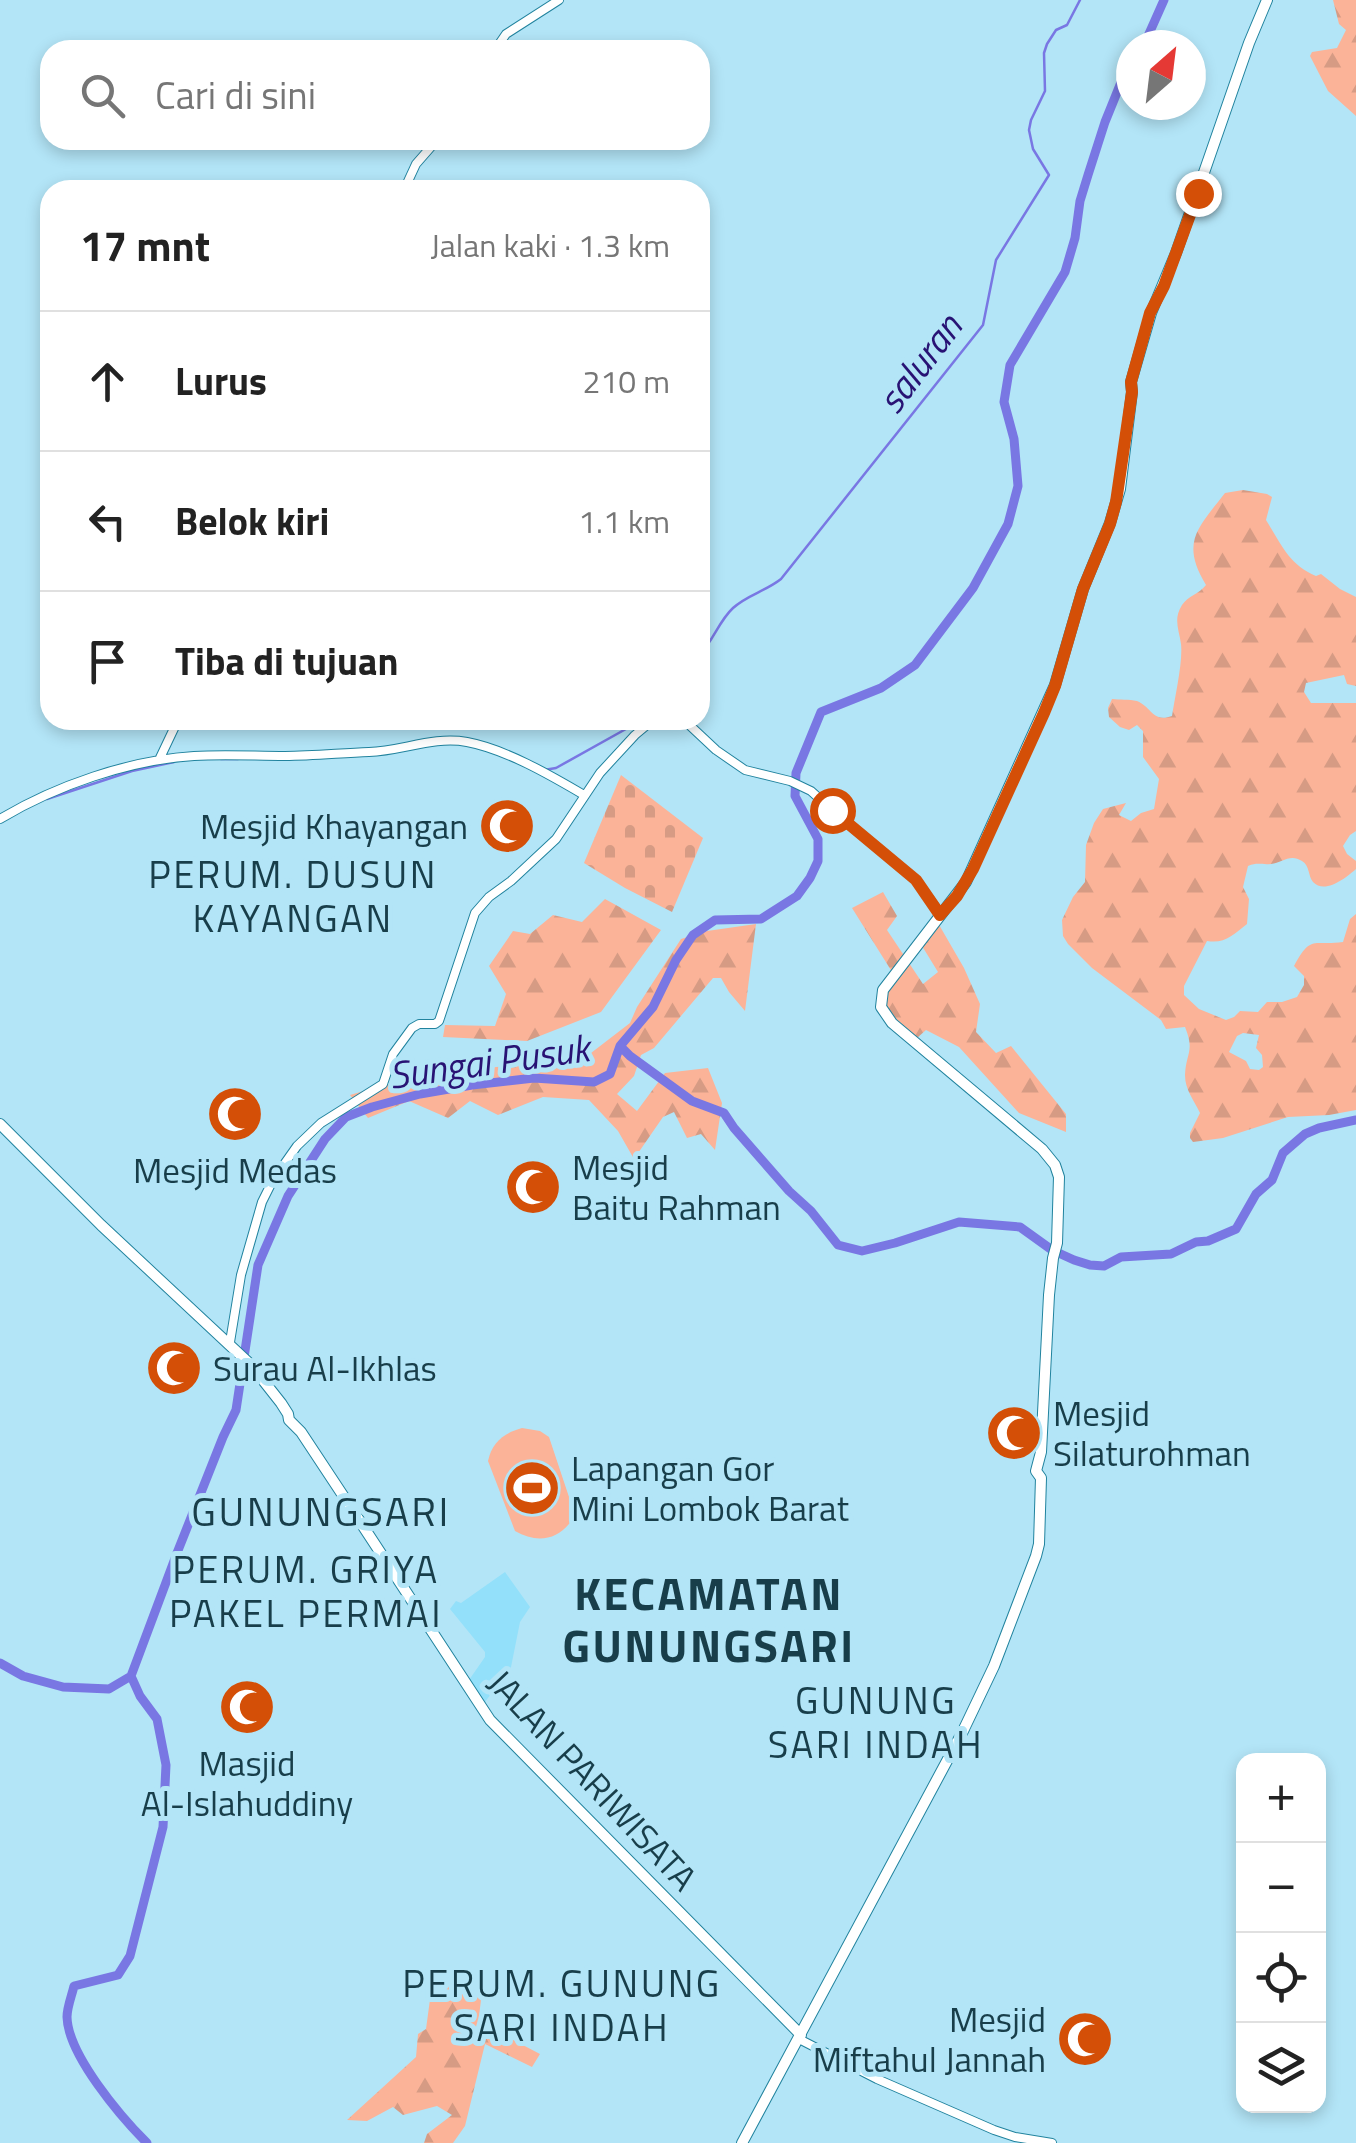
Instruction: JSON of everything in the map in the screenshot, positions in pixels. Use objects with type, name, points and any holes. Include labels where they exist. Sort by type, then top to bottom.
[{"type":"main road","points":[[742,2143],[963,1731],[994,1666],[1036,1556],[1040,1478],[1036,1471],[1041,1452],[1060,1177],[1053,1161],[892,1023],[881,1007],[882,990],[957,896],[973,869],[1055,686],[1083,589],[1120,489],[1131,382],[1150,313],[1170,270],[1267,0]]},
{"type":"main road","name":"JALAN PARIWISATA","points":[[0,1124],[252,1365],[282,1403],[490,1720],[800,2037]]},
{"type":"street","points":[[502,40],[559,0]]},
{"type":"street","points":[[409,180],[428,150]]},
{"type":"street","points":[[161,756],[173,730]]},
{"type":"street","points":[[233,1346],[241,1275],[262,1202],[273,1180],[298,1146],[322,1123],[383,1084],[393,1054],[412,1028],[439,1021],[475,913],[556,839],[600,772],[641,730]]},
{"type":"street","points":[[695,730],[716,750],[753,773],[803,786],[916,880],[940,915]]},
{"type":"street","points":[[0,819],[62,788],[161,756],[372,752],[442,740],[481,745],[584,795]]},
{"type":"street","points":[[800,2037],[877,2079],[1000,2133],[1052,2143]]},
{"type":"shaded area","points":[[505,1572],[530,1607],[520,1622],[511,1667],[485,1702],[469,1680],[485,1652],[450,1609],[456,1601],[461,1603]]},
{"type":"green space","points":[[1333,0],[1356,0],[1356,116],[1328,91],[1310,56],[1312,52],[1337,48],[1346,30],[1339,24]]},
{"type":"green space","points":[[1243,490],[1272,497],[1266,520],[1292,560],[1356,597],[1356,686],[1347,684],[1344,675],[1306,683],[1304,692],[1311,703],[1356,703],[1356,831],[1343,846],[1356,861],[1356,869],[1324,887],[1313,882],[1298,859],[1248,866],[1243,887],[1249,899],[1247,924],[1224,940],[1207,941],[1184,986],[1184,995],[1199,1009],[1226,1020],[1240,1011],[1258,1012],[1267,1002],[1297,997],[1304,985],[1304,976],[1294,966],[1300,956],[1309,945],[1343,942],[1350,919],[1356,914],[1356,1110],[1288,1117],[1223,1138],[1193,1142],[1190,1133],[1200,1113],[1185,1080],[1190,1047],[1185,1027],[1166,1029],[1161,1020],[1092,968],[1063,936],[1062,920],[1085,882],[1086,845],[1103,809],[1126,803],[1119,815],[1131,821],[1154,809],[1159,779],[1143,757],[1143,731],[1137,725],[1129,730],[1120,727],[1109,717],[1108,708],[1112,699],[1131,700],[1156,716],[1172,716],[1181,660],[1179,610],[1206,585],[1193,546],[1200,526],[1225,493]],"holes":[[[1259,1035],[1256,1048],[1262,1055],[1263,1067],[1250,1069],[1246,1061],[1229,1052],[1237,1036]]]},
{"type":"green space","points":[[621,775],[703,838],[672,912],[584,863]]},
{"type":"green space","points":[[883,892],[897,916],[887,930],[923,984],[938,972],[922,946],[938,923],[980,1004],[976,1032],[996,1053],[1011,1046],[1066,1114],[1066,1132],[1019,1113],[959,1047],[926,1030],[917,1038],[883,1007],[885,986],[894,975],[852,908]]},
{"type":"green space","points":[[605,899],[661,930],[601,1012],[527,1041],[443,1037],[445,1025],[495,1026],[506,994],[489,966],[513,931],[530,934],[553,915],[582,922]]},
{"type":"green space","points":[[756,924],[745,1011],[721,978],[713,978],[654,1048],[641,1055],[634,1076],[617,1094],[637,1111],[665,1073],[708,1068],[722,1103],[715,1150],[701,1134],[687,1138],[674,1112],[663,1117],[634,1159],[618,1131],[589,1100],[543,1097],[498,1115],[470,1101],[448,1118],[409,1101],[368,1118],[350,1095],[432,1076],[572,1059],[591,1053],[630,1023],[681,939]]},
{"type":"green space","name":"Lapangan Gor Mini Lombok Barat","points":[[522,1428],[549,1437],[575,1515],[564,1530],[549,1537],[533,1538],[515,1531],[488,1461],[500,1439]]},
{"type":"green space","points":[[450,1983],[464,1985],[481,2000],[479,2016],[483,2024],[540,2054],[532,2067],[485,2044],[465,2126],[453,2143],[424,2143],[427,2134],[452,2115],[437,2106],[403,2115],[393,2107],[367,2121],[347,2120],[416,2057],[418,2034],[426,2029],[431,1992]]},
{"type":"waterway","name":"saluran","points":[[710,641],[733,608],[781,579],[983,325],[996,260],[1049,175],[1033,149],[1029,130],[1045,91],[1047,44],[1056,30],[1067,25],[1080,0]]},
{"type":"waterway","name":"Sungai Pusuk","points":[[1151,30],[1164,0]]},
{"type":"waterway","name":"Sungai Pusuk","points":[[131,1676],[236,1410],[258,1265],[288,1196],[325,1139],[346,1117],[420,1094],[534,1078],[594,1082],[610,1074],[620,1046],[653,1007],[693,935],[715,920],[761,919],[797,896],[810,878],[818,861],[818,839],[795,796],[796,773],[821,712],[881,688],[915,665],[973,588],[1008,524],[1018,486],[1014,439],[1004,402],[1010,365],[1065,272],[1080,201],[1116,95]]},
{"type":"waterway","name":"saluran","points":[[544,770],[556,768],[624,730]]},
{"type":"waterway","name":"saluran","points":[[221,759],[238,759]]},
{"type":"waterway","points":[[47,799],[132,771],[174,762]]},
{"type":"waterway","points":[[620,1046],[692,1101],[724,1113],[838,1245],[862,1251],[959,1222],[1020,1227],[1052,1250],[1090,1265],[1104,1266],[1121,1257],[1171,1254],[1236,1229],[1256,1194],[1272,1180],[1283,1153],[1305,1134],[1356,1120]]},
{"type":"waterway","points":[[0,1663],[23,1676],[63,1687],[109,1689],[131,1676],[157,1719],[166,1765],[163,1827],[130,1956],[118,1975],[74,1986],[67,2017],[86,2067],[147,2143]]},
{"type":"place","name":"Mesjid Khayangan","points":[[507,826]]},
{"type":"place","name":"Mesjid Medas","points":[[235,1114]]},
{"type":"place","name":"Mesjid Baitu Rahman","points":[[533,1187]]},
{"type":"place","name":"Surau Al-Ikhlas","points":[[174,1368]]},
{"type":"place","name":"Mesjid Silaturohman","points":[[1014,1433]]},
{"type":"place","name":"Lapangan Gor Mini Lombok Barat","points":[[532,1488]]},
{"type":"place","name":"Masjid Al-Islahuddiny","points":[[247,1707]]},
{"type":"place","name":"Mesjid Miftahul Jannah","points":[[1085,2039]]},
{"type":"district","name":"PERUM. DUSUN KAYANGAN","points":[[293,896]]},
{"type":"district","name":"GUNUNGSARI","points":[[321,1511]]},
{"type":"district","name":"PERUM. GRIYA PAKEL PERMAI","points":[[306,1591]]},
{"type":"district","name":"KECAMATAN GUNUNGSARI","points":[[709,1619]]},
{"type":"district","name":"GUNUNG SARI INDAH","points":[[876,1722]]},
{"type":"district","name":"PERUM. GUNUNG SARI INDAH","points":[[562,2005]]},
{"type":"route","points":[[832,810],[916,880],[940,915],[963,887],[1055,686],[1083,589],[1110,524],[1120,489],[1131,382],[1150,313],[1198,193]]}]
